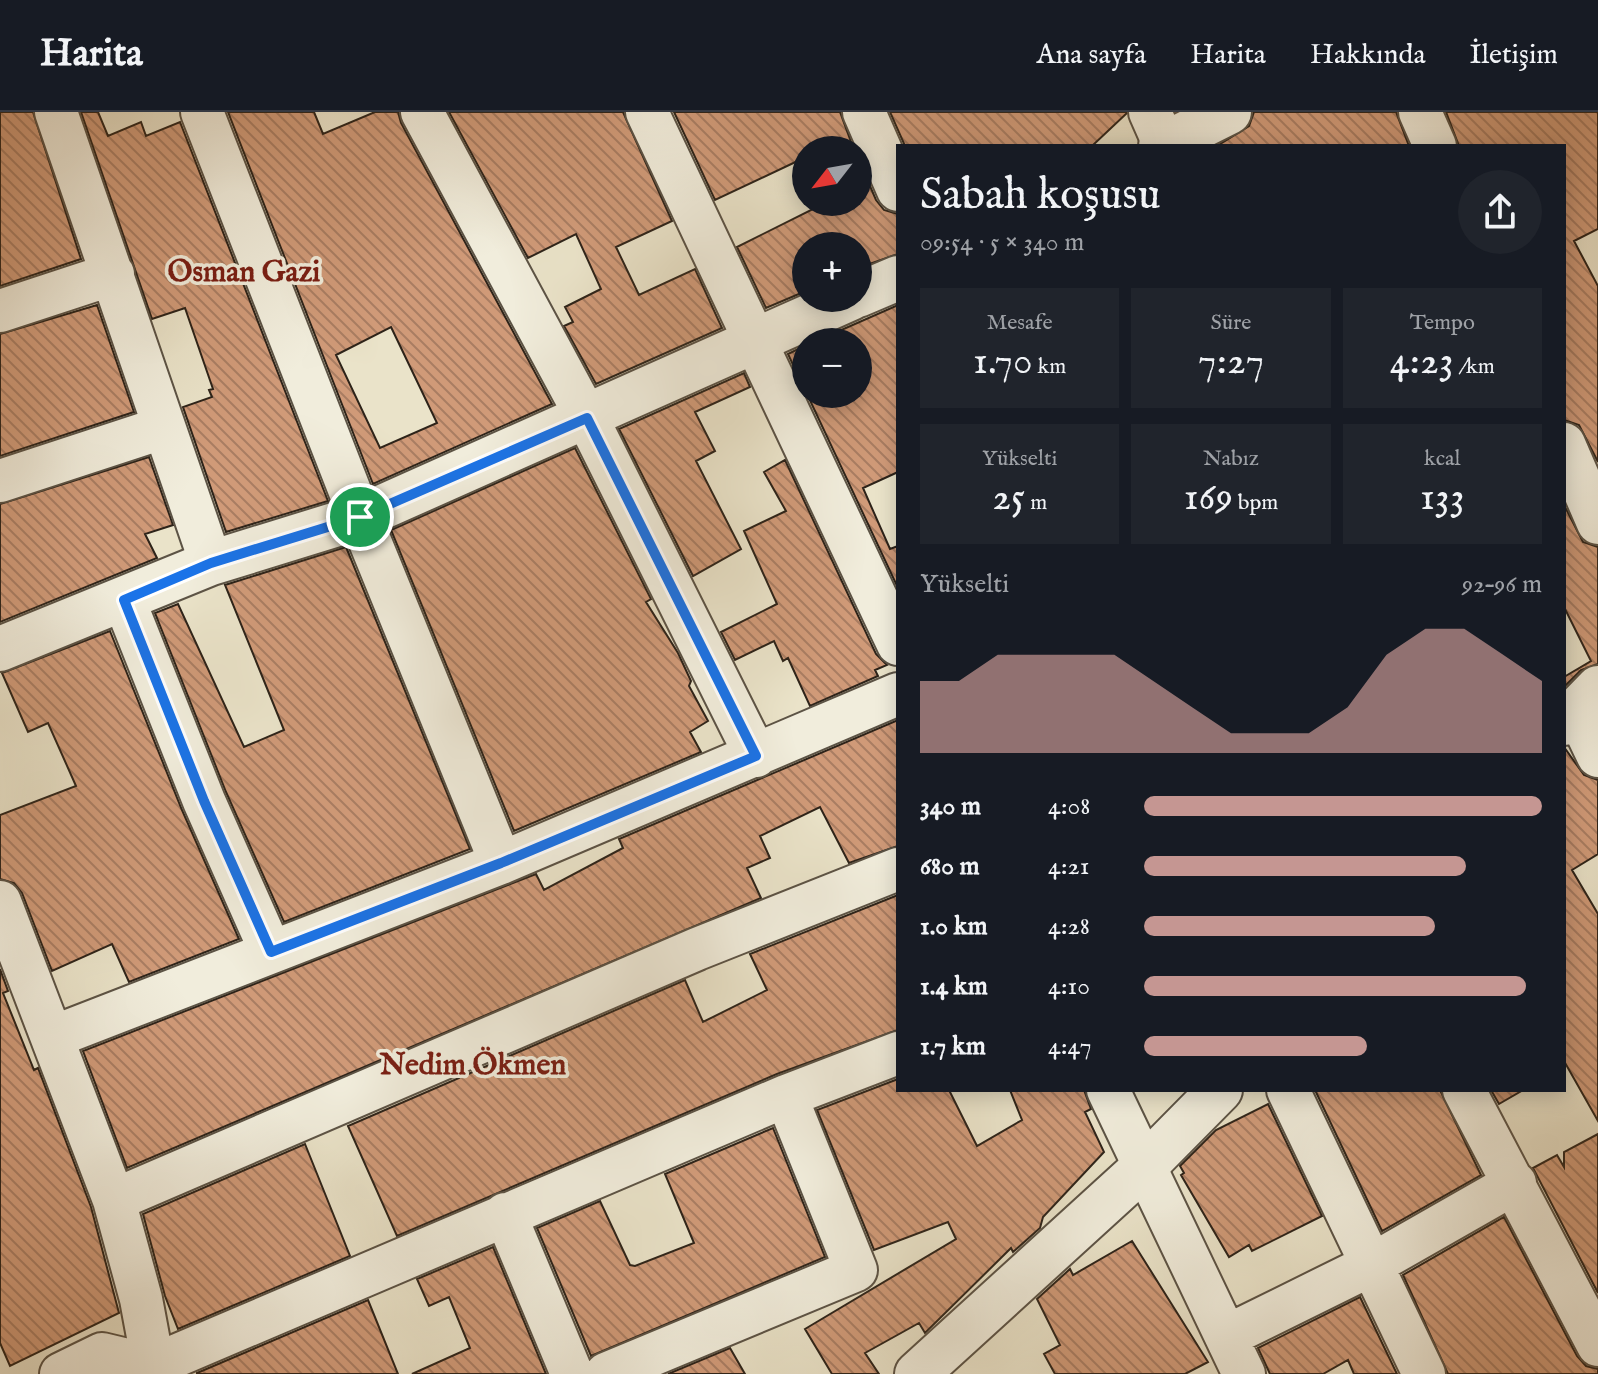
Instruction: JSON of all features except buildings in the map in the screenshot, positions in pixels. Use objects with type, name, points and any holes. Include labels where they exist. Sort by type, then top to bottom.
[{"type":"street","points":[[56,112],[113,274],[162,428],[211,563]]},
{"type":"street","points":[[202,112],[360,517],[501,863]]},
{"type":"street","points":[[422,112],[587,418],[756,756]]},
{"type":"street","points":[[647,112],[896,640]]},
{"type":"street","points":[[864,112],[896,185]]},
{"type":"street","points":[[1160,137],[1229,112]]},
{"type":"street","points":[[1420,112],[1434,144]]},
{"type":"street","points":[[0,311],[113,274]]},
{"type":"street","points":[[872,289],[896,279]]},
{"type":"street","points":[[0,649],[211,563],[360,517],[819,312]]},
{"type":"street","points":[[0,481],[162,428]]},
{"type":"street","points":[[1566,449],[1598,523]]},
{"type":"street","points":[[124,600],[204,801],[271,952]]},
{"type":"street","points":[[53,1037],[501,863],[896,695]]},
{"type":"street","points":[[1579,707],[1598,756]]},
{"type":"street","points":[[114,1200],[697,949],[896,870]]},
{"type":"street","points":[[0,902],[114,1200],[141,1299],[154,1370]]},
{"type":"street","points":[[61,1374],[102,1354],[154,1370],[505,1214],[786,1096],[896,1054]]},
{"type":"street","points":[[1109,1092],[1244,1374]]},
{"type":"street","points":[[917,1374],[1143,1168],[1218,1092]]},
{"type":"street","points":[[1289,1092],[1424,1374]]},
{"type":"street","points":[[1465,1092],[1598,1345]]},
{"type":"street","points":[[606,1374],[856,1270],[786,1096]]},
{"type":"street","points":[[1227,1336],[1373,1264],[1515,1183]]},
{"type":"street","points":[[505,1214],[572,1374]]},
{"type":"district","name":"Osman Gazi","points":[[244,271]]},
{"type":"district","name":"Nedim Ökmen","points":[[473,1064]]},
{"type":"route","points":[[587,418],[756,756],[501,863],[271,952],[204,801],[124,600],[211,563],[360,517],[587,418]]}]
